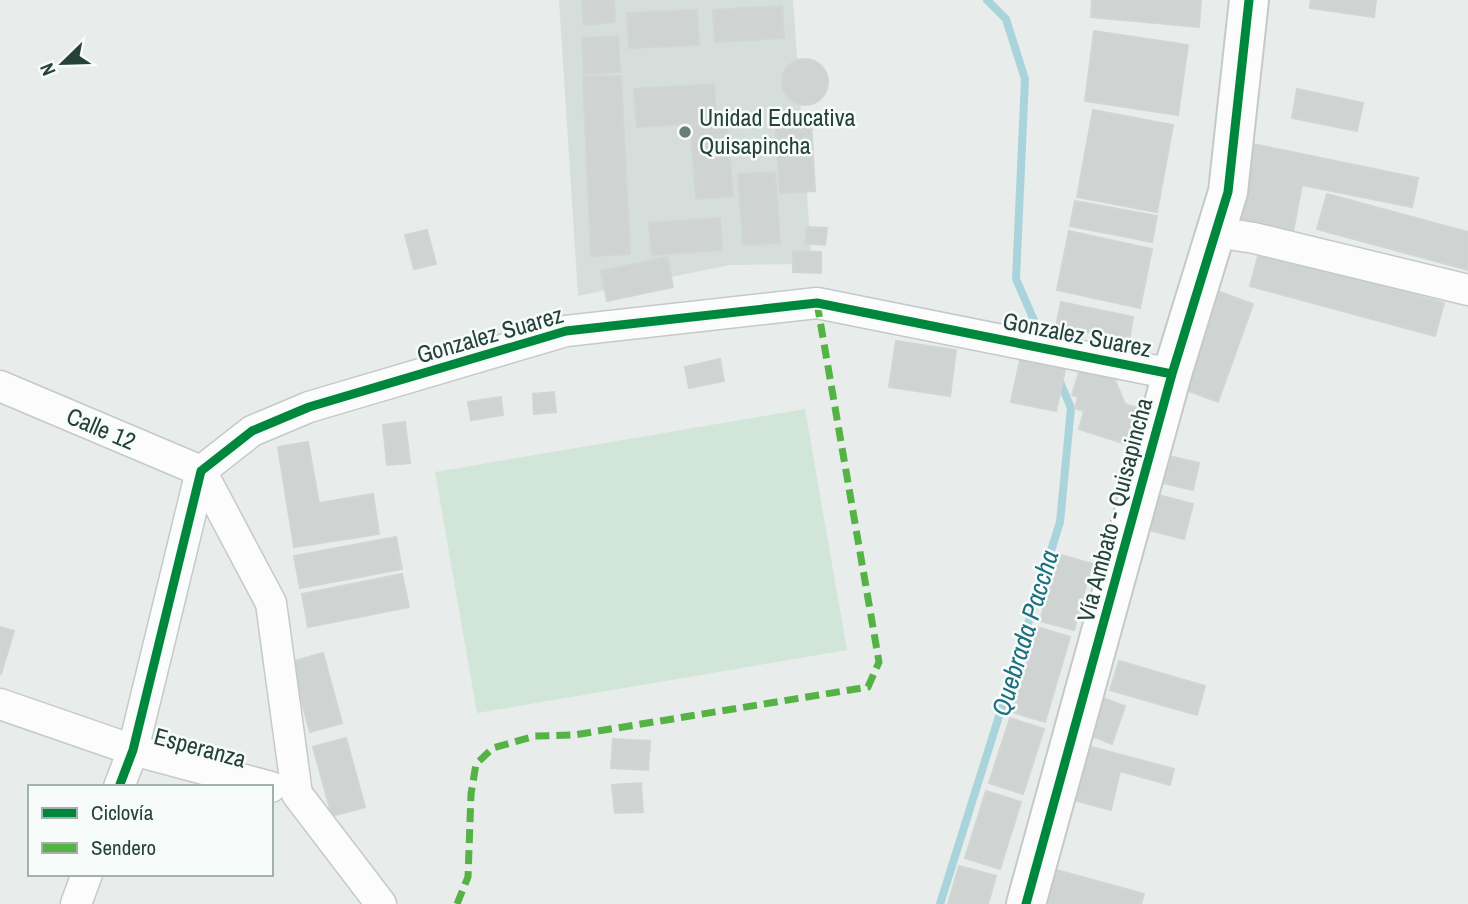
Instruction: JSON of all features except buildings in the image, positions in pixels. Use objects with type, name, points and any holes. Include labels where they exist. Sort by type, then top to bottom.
[{"type":"street","name":"Vía Ambato - Quisapincha","points":[[1026,904],[1172,374],[1228,192],[1249,0]]},
{"type":"street","points":[[1216,232],[1254,238],[1468,290]]},
{"type":"street","name":"Gonzalez Suarez","points":[[201,471],[252,431],[309,407],[566,331],[817,303],[1172,374]]},
{"type":"street","name":"Calle 12","points":[[0,387],[201,471]]},
{"type":"street","points":[[121,785],[133,750],[201,471]]},
{"type":"street","points":[[201,471],[271,603],[280,789],[381,904]]},
{"type":"street","name":"Esperanza","points":[[0,704],[133,750],[265,785]]},
{"type":"street","points":[[76,904],[86,876]]},
{"type":"shaded area","name":"Unidad Educativa Quisapincha","points":[[559,0],[793,0],[812,264],[730,265],[578,296]]},
{"type":"green space","points":[[805,409],[847,650],[477,713],[435,472]]},
{"type":"waterway","name":"Quebrada Paccha","points":[[987,0],[1006,19],[1025,79],[1016,279],[1043,341]]},
{"type":"waterway","name":"Quebrada Paccha","points":[[940,904],[1060,522],[1071,408],[1050,358]]},
{"type":"marked path","points":[[457,904],[468,877],[471,794],[476,764],[493,748],[535,736],[574,735],[868,687],[879,662],[817,303]]},
{"type":"cycle path","points":[[1026,904],[1172,374],[1228,192],[1249,0]]},
{"type":"cycle path","points":[[120,785],[133,750],[201,471],[252,431],[309,407],[566,331],[817,303],[1172,374]]},
{"type":"place","name":"Unidad Educativa Quisapincha","points":[[685,132]]}]
